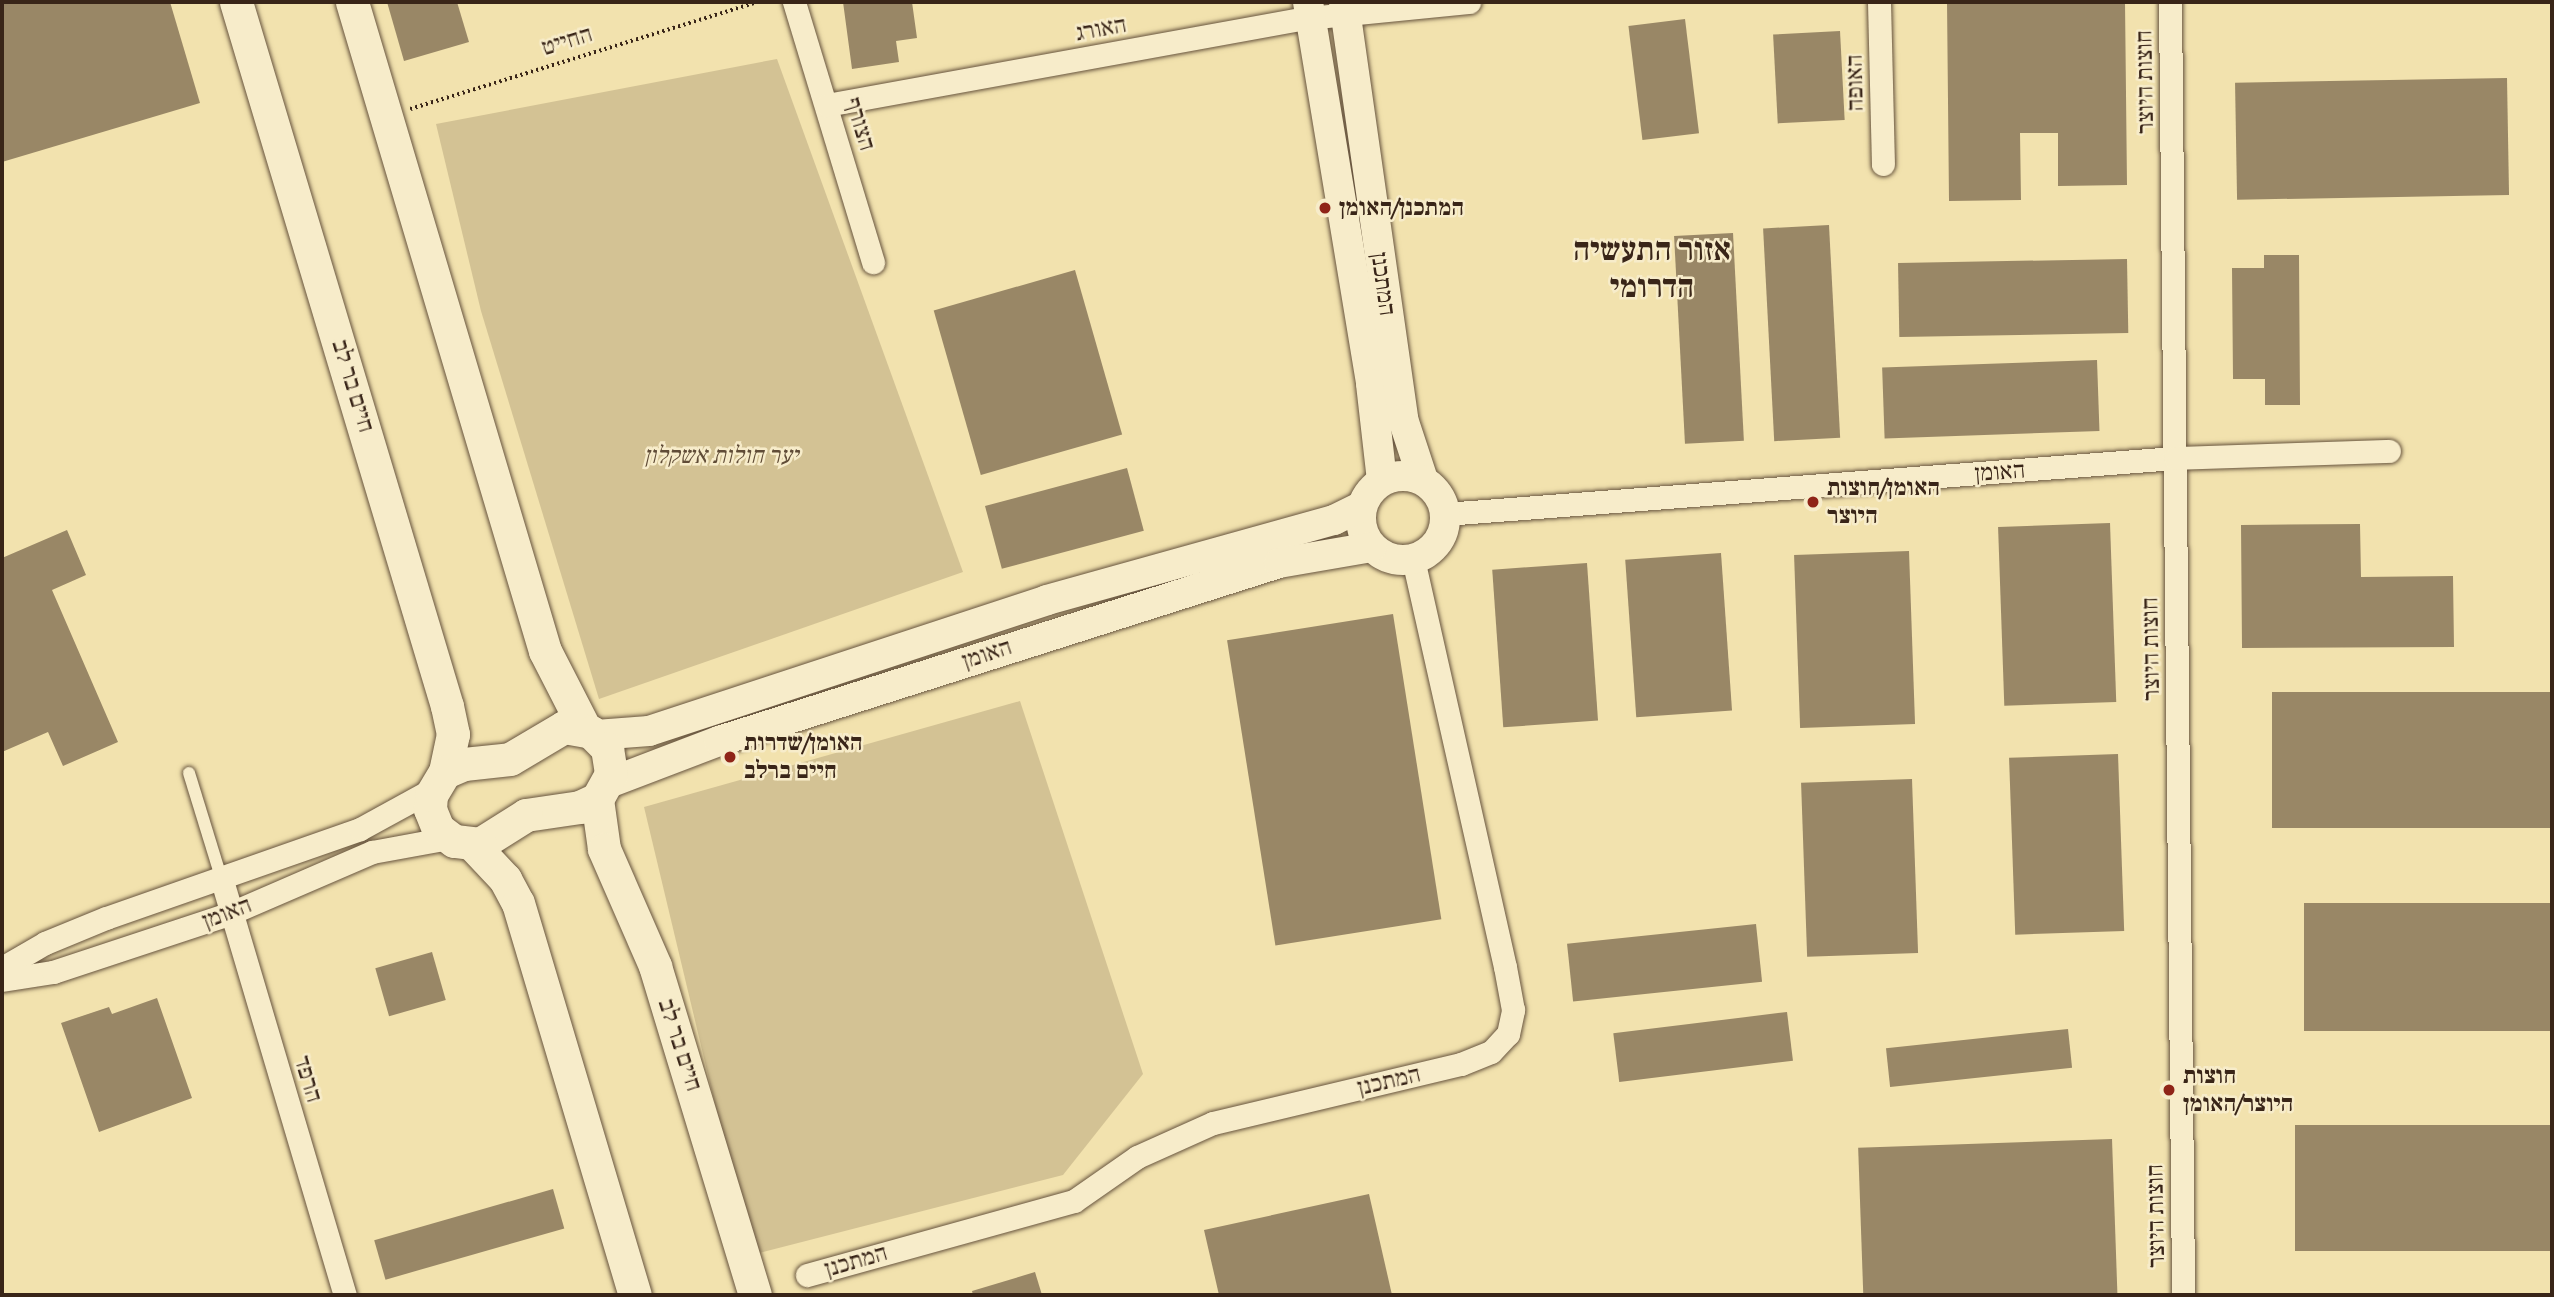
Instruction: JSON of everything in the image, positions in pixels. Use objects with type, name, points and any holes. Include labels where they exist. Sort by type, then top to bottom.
[{"type":"main road","name":"חיים בר לב","points":[[236,2],[447,706],[453,734],[439,780],[432,816],[461,842]]},
{"type":"main road","points":[[352,2],[545,652],[591,732]]},
{"type":"main road","points":[[439,780],[464,764],[510,759],[557,729],[591,732]]},
{"type":"main road","name":"חיים בר לב","points":[[591,732],[610,756],[603,791],[604,849],[655,966],[755,1295]]},
{"type":"main road","points":[[461,842],[492,839],[536,811],[580,807],[603,791]]},
{"type":"main road","points":[[461,842],[505,879],[518,904],[635,1295]]},
{"type":"street","name":"הצורף","points":[[794,2],[873,262]]},
{"type":"street","name":"האורג","points":[[827,105],[1308,10],[1469,2]]},
{"type":"street","name":"האופה","points":[[1879,2],[1883,164]]},
{"type":"street","name":"חוצות היוצר","points":[[2170,2],[2183,1295]]},
{"type":"street","name":"המתכנן","points":[[1344,7],[1403,419],[1423,480]]},
{"type":"street","name":"המתכנן","points":[[1308,10],[1371,384],[1382,480]]},
{"type":"street","name":"האומן","points":[[1445,514],[2175,458],[2389,451]]},
{"type":"street","points":[[1402,475],[1423,480],[1438,495],[1445,514],[1445,526],[1433,547],[1413,559],[1384,556],[1372,547],[1362,528],[1361,507],[1382,480],[1402,475]]},
{"type":"street","name":"האומן","points":[[591,732],[649,731],[1047,600],[1334,520],[1361,507]]},
{"type":"street","name":"האומן","points":[[603,791],[719,741],[1279,563],[1372,547]]},
{"type":"street","name":"המתכנן","points":[[807,1275],[1074,1201],[1137,1157],[1213,1122],[1461,1064],[1492,1052],[1508,1034],[1513,1010],[1505,967],[1413,559]]},
{"type":"street","name":"האומן","points":[[2,968],[45,943],[221,877],[360,829],[439,780]]},
{"type":"street","name":"האומן","points":[[2,980],[53,972],[231,913],[372,852],[461,842]]},
{"type":"street","name":"הרפד","points":[[221,877],[345,1295]]},
{"type":"lane","points":[[189,773],[221,877]]},
{"type":"path","name":"החייט","points":[[388,116],[758,2]]},
{"type":"green space","name":"יער חולות אשקלון","points":[[777,59],[963,572],[599,699],[481,311],[436,124]]},
{"type":"green space","points":[[1020,701],[1143,1074],[1063,1175],[751,1255],[644,807]]},
{"type":"building","points":[[2,2],[170,2],[200,103],[2,162]]},
{"type":"building","points":[[387,2],[457,2],[469,42],[404,61]]},
{"type":"building","points":[[843,2],[912,2],[917,38],[896,41],[899,62],[852,69]]},
{"type":"building","points":[[1947,2],[2125,2],[2127,185],[2058,186],[2058,133],[2020,133],[2021,200],[1949,201]]},
{"type":"building","points":[[1685,19],[1699,133],[1642,140],[1628,26]]},
{"type":"building","points":[[1840,31],[1845,120],[1778,123],[1773,35]]},
{"type":"building","points":[[2507,78],[2509,195],[2237,200],[2235,83]]},
{"type":"building","points":[[1829,225],[1840,438],[1774,441],[1763,228]]},
{"type":"building","points":[[1733,233],[1744,441],[1685,444],[1674,236]]},
{"type":"building","points":[[2264,255],[2299,255],[2300,405],[2265,405],[2265,379],[2233,379],[2232,268],[2264,268]]},
{"type":"building","points":[[2127,259],[2128,333],[1899,337],[1898,263]]},
{"type":"building","points":[[1075,270],[1122,434],[981,475],[934,311]]},
{"type":"building","points":[[2097,360],[2099,431],[1885,438],[1882,368]]},
{"type":"building","points":[[1127,468],[1144,531],[1002,569],[985,506]]},
{"type":"building","points":[[2110,523],[2116,702],[2004,706],[1998,527]]},
{"type":"building","points":[[2360,524],[2361,577],[2453,576],[2454,647],[2242,648],[2241,525]]},
{"type":"building","points":[[67,530],[86,575],[52,590],[118,742],[63,766],[48,732],[2,752],[2,558]]},
{"type":"building","points":[[1909,551],[1915,724],[1800,728],[1794,555]]},
{"type":"building","points":[[1721,553],[1732,711],[1636,717],[1625,560]]},
{"type":"building","points":[[1587,563],[1598,721],[1503,727],[1492,570]]},
{"type":"building","points":[[1393,614],[1441,919],[1275,945],[1227,640]]},
{"type":"building","points":[[2272,692],[2552,692],[2552,828],[2272,828]]},
{"type":"building","points":[[2118,754],[2124,931],[2015,935],[2009,758]]},
{"type":"building","points":[[1912,779],[1918,953],[1807,957],[1801,783]]},
{"type":"building","points":[[2304,903],[2552,903],[2552,1031],[2304,1031]]},
{"type":"building","points":[[1756,924],[1762,982],[1573,1002],[1567,944]]},
{"type":"building","points":[[432,952],[446,1000],[389,1016],[375,968]]},
{"type":"building","points":[[157,998],[192,1098],[99,1132],[61,1023],[109,1007],[112,1014]]},
{"type":"building","points":[[1787,1012],[1793,1061],[1619,1082],[1613,1033]]},
{"type":"building","points":[[2068,1029],[2072,1068],[1890,1087],[1886,1048]]},
{"type":"building","points":[[2295,1125],[2552,1125],[2552,1251],[2295,1251]]},
{"type":"building","points":[[2112,1139],[2117,1295],[1863,1295],[1858,1148]]},
{"type":"building","points":[[553,1189],[564,1228],[386,1280],[374,1240]]},
{"type":"building","points":[[1369,1194],[1392,1295],[1219,1295],[1204,1230]]},
{"type":"building","points":[[1035,1272],[1042,1295],[973,1295],[972,1291]]},
{"type":"place","name":"המתכנן/האומן","points":[[1325,208]]},
{"type":"place","name":"האומן/חוצות היוצר","points":[[1813,502]]},
{"type":"place","name":"האומן/שדרות חיים ברלב","points":[[730,757]]},
{"type":"place","name":"חוצות היוצר/האומן","points":[[2169,1090]]},
{"type":"district","name":"אזור התעשיה הדרומי","points":[[1652,270]]}]
